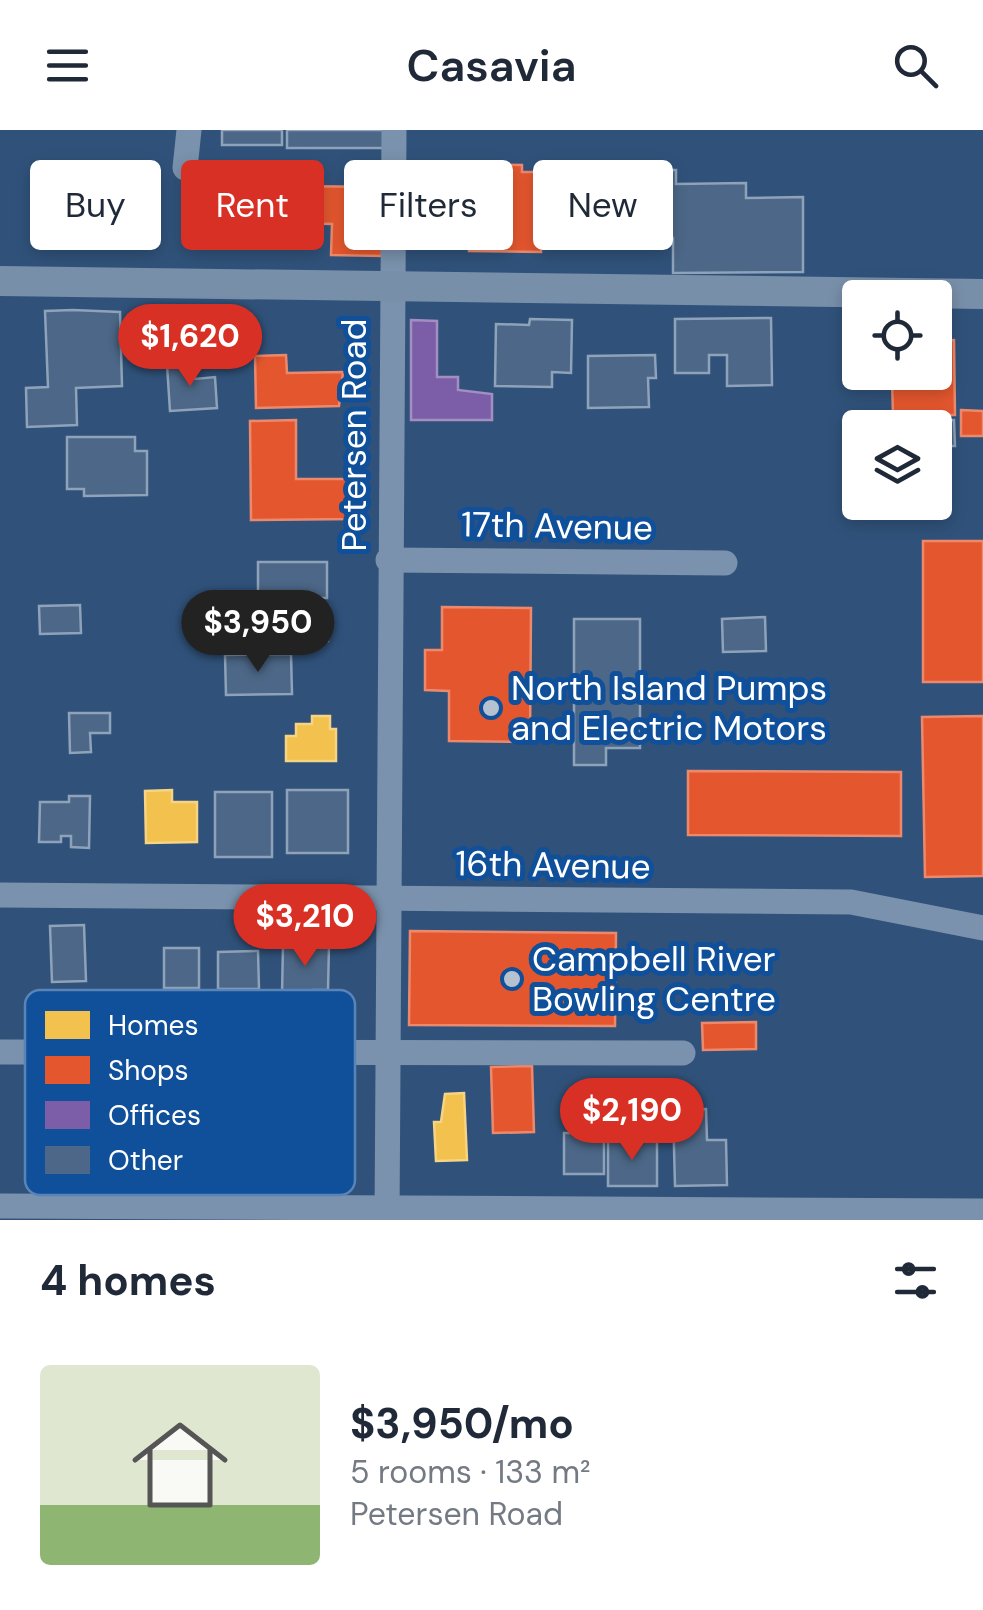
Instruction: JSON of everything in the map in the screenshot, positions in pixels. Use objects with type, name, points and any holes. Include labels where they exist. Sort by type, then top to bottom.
[{"type":"main road","points":[[0,281],[983,294]]},
{"type":"street","points":[[186,160],[189,130]]},
{"type":"street","name":"Petersen Road","points":[[387,1214],[388,560],[394,130]]},
{"type":"street","name":"17th Avenue","points":[[388,560],[725,563]]},
{"type":"street","name":"16th Avenue","points":[[0,895],[851,902],[983,928]]},
{"type":"street","points":[[0,1052],[25,1052]]},
{"type":"street","points":[[355,1053],[683,1053]]},
{"type":"street","points":[[0,1206],[387,1214],[983,1211]]},
{"type":"building: Homes","points":[[312,716],[330,716],[330,729],[336,729],[336,761],[286,761],[286,736],[296,736],[296,724],[312,724]]},
{"type":"building: Homes","points":[[172,790],[172,802],[197,802],[197,842],[146,843],[145,791]]},
{"type":"building: Homes","points":[[464,1093],[467,1160],[436,1161],[434,1122],[441,1122],[445,1094]]},
{"type":"building: Shops","points":[[513,165],[522,165],[522,172],[533,172],[533,250],[541,252],[469,251],[513,250]]},
{"type":"building: Shops","points":[[324,186],[344,187],[344,250],[382,250],[382,256],[331,255],[332,224],[324,224]]},
{"type":"building: Shops","points":[[952,340],[955,415],[952,410],[893,410],[892,390],[952,390]]},
{"type":"building: Shops","points":[[286,355],[287,373],[343,372],[339,406],[256,408],[255,356]]},
{"type":"building: Shops","points":[[961,410],[983,411],[983,436],[961,436]]},
{"type":"building: Shops","points":[[296,420],[296,479],[353,479],[354,519],[251,520],[250,421]]},
{"type":"building: Shops","points":[[923,541],[983,541],[983,682],[923,682]]},
{"type":"building: Shops","points":[[442,607],[531,608],[530,742],[449,741],[449,691],[425,690],[425,650],[442,650]]},
{"type":"building: Shops","points":[[983,716],[983,876],[925,877],[922,717]]},
{"type":"building: Shops","points":[[688,771],[901,772],[901,836],[688,835]]},
{"type":"building: Shops","name":"Campbell River Bowling Centre","points":[[410,931],[616,933],[615,1026],[409,1025]]},
{"type":"building: Shops","points":[[756,1022],[756,1049],[703,1050],[702,1023]]},
{"type":"building: Shops","points":[[532,1066],[534,1132],[493,1133],[491,1067]]},
{"type":"building: Offices","points":[[411,320],[437,321],[437,377],[458,377],[458,390],[492,394],[492,420],[411,420]]},
{"type":"building: Other","points":[[222,130],[282,130],[282,145],[222,145]]},
{"type":"building: Other","points":[[287,130],[384,130],[384,148],[287,148]]},
{"type":"building: Other","points":[[673,170],[676,184],[746,183],[746,198],[803,197],[803,272],[673,273]]},
{"type":"building: Other","points":[[45,311],[120,312],[122,386],[76,388],[77,425],[27,427],[26,388],[48,387]]},
{"type":"building: Other","points":[[771,318],[772,385],[727,386],[727,355],[709,355],[709,373],[675,373],[675,319]]},
{"type":"building: Other","points":[[530,319],[572,320],[571,373],[552,372],[552,387],[495,386],[496,324],[529,325]]},
{"type":"building: Other","points":[[655,355],[656,378],[648,378],[649,407],[588,408],[588,356]]},
{"type":"building: Other","points":[[194,363],[195,379],[215,377],[217,408],[170,411],[167,365]]},
{"type":"building: Other","points":[[954,420],[955,446],[952,446]]},
{"type":"building: Other","points":[[67,437],[135,437],[135,451],[147,451],[147,495],[84,496],[84,489],[67,489]]},
{"type":"building: Other","points":[[258,562],[327,562],[327,598],[258,598]]},
{"type":"building: Other","points":[[80,605],[81,633],[40,634],[39,606]]},
{"type":"building: Other","points":[[328,606],[328,641],[259,641],[259,607]]},
{"type":"building: Other","points":[[765,617],[766,651],[723,652],[722,619]]},
{"type":"building: Other","points":[[574,619],[640,619],[640,748],[606,748],[606,765],[574,765]]},
{"type":"building: Other","points":[[291,654],[292,694],[226,695],[225,655]]},
{"type":"building: Other","points":[[69,713],[110,713],[110,733],[90,733],[91,752],[70,753]]},
{"type":"building: Other","points":[[287,790],[348,790],[348,853],[287,853]]},
{"type":"building: Other","points":[[215,792],[272,792],[272,857],[215,857]]},
{"type":"building: Other","points":[[69,796],[90,796],[89,848],[71,847],[71,836],[61,836],[61,842],[39,842],[40,802],[69,802]]},
{"type":"building: Other","points":[[84,925],[86,981],[52,982],[50,926]]},
{"type":"building: Other","points":[[283,945],[329,945],[328,990],[282,990]]},
{"type":"building: Other","points":[[164,948],[199,948],[199,988],[164,988]]},
{"type":"building: Other","points":[[258,951],[259,989],[218,989],[218,952]]},
{"type":"building: Other","points":[[706,1109],[707,1140],[726,1140],[727,1185],[675,1186],[673,1110]]},
{"type":"building: Other","points":[[577,1123],[594,1123],[594,1135],[604,1135],[604,1174],[564,1174],[564,1133],[577,1133]]},
{"type":"building: Other","points":[[608,1140],[657,1140],[657,1186],[608,1186]]},
{"type":"place","name":"North Island Pumps and Electric Motors","points":[[491,708]]},
{"type":"place","name":"Campbell River Bowling Centre","points":[[512,979]]}]
